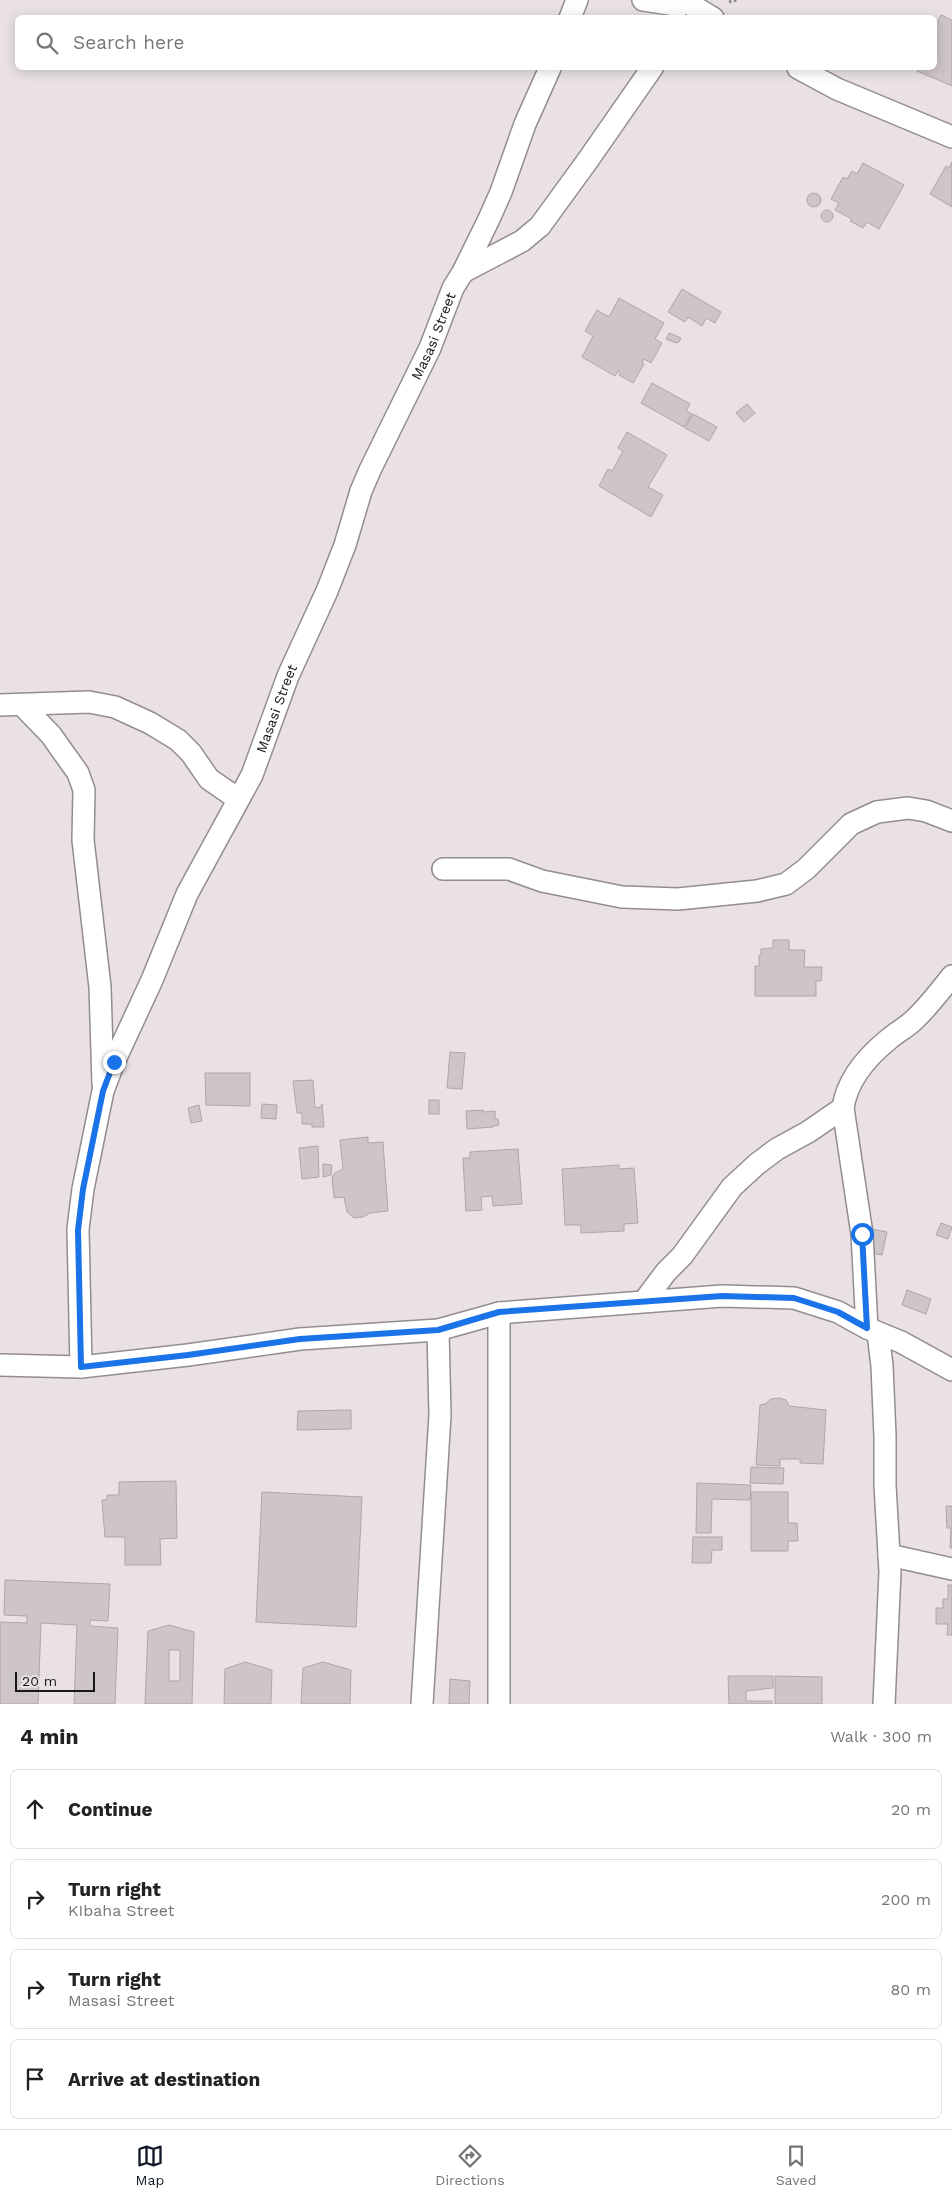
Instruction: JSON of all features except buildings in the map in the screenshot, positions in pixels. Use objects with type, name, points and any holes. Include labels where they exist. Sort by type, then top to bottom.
[{"type":"street","points":[[571,15],[577,0]]},
{"type":"street","points":[[643,0],[676,5],[705,15]]},
{"type":"street","name":"Masasi Street","points":[[81,1367],[78,1230],[83,1189],[103,1091],[114,1062],[152,980],[187,894],[252,775],[288,676],[330,582],[370,470],[430,348],[453,288],[463,272],[501,192],[519,139],[549,70]]},
{"type":"street","points":[[463,272],[522,241],[540,226],[651,70]]},
{"type":"street","points":[[802,70],[837,89],[952,137]]},
{"type":"street","points":[[0,705],[89,702],[102,703],[128,712],[178,740],[191,753],[209,779],[238,799]]},
{"type":"street","points":[[22,705],[51,735],[78,773],[84,790],[83,840],[100,987],[103,1091]]},
{"type":"street","points":[[444,870],[509,869],[542,881],[622,897],[678,899],[757,892],[786,884],[806,869],[851,824],[877,812],[908,808],[926,811],[952,821]]},
{"type":"street","points":[[884,1704],[889,1555],[882,1366],[872,1330],[862,1234],[843,1108],[845,1094],[856,1075],[889,1039],[914,1021],[952,976]]},
{"type":"street","points":[[645,1300],[666,1272],[682,1256],[732,1188],[757,1164],[777,1149],[808,1132],[843,1108]]},
{"type":"street","points":[[0,1365],[81,1367],[188,1355],[300,1339],[438,1330],[499,1312],[645,1300],[722,1296],[794,1298],[838,1312],[872,1330],[901,1342],[952,1370]]},
{"type":"street","points":[[499,1312],[499,1704]]},
{"type":"street","points":[[422,1704],[440,1415],[438,1330]]},
{"type":"street","points":[[889,1555],[952,1569]]},
{"type":"route","points":[[114,1062],[103,1091],[83,1189],[78,1230],[81,1367],[188,1355],[300,1339],[438,1330],[499,1312],[645,1300],[722,1296],[794,1298],[838,1312],[867,1328],[862,1234]]}]
